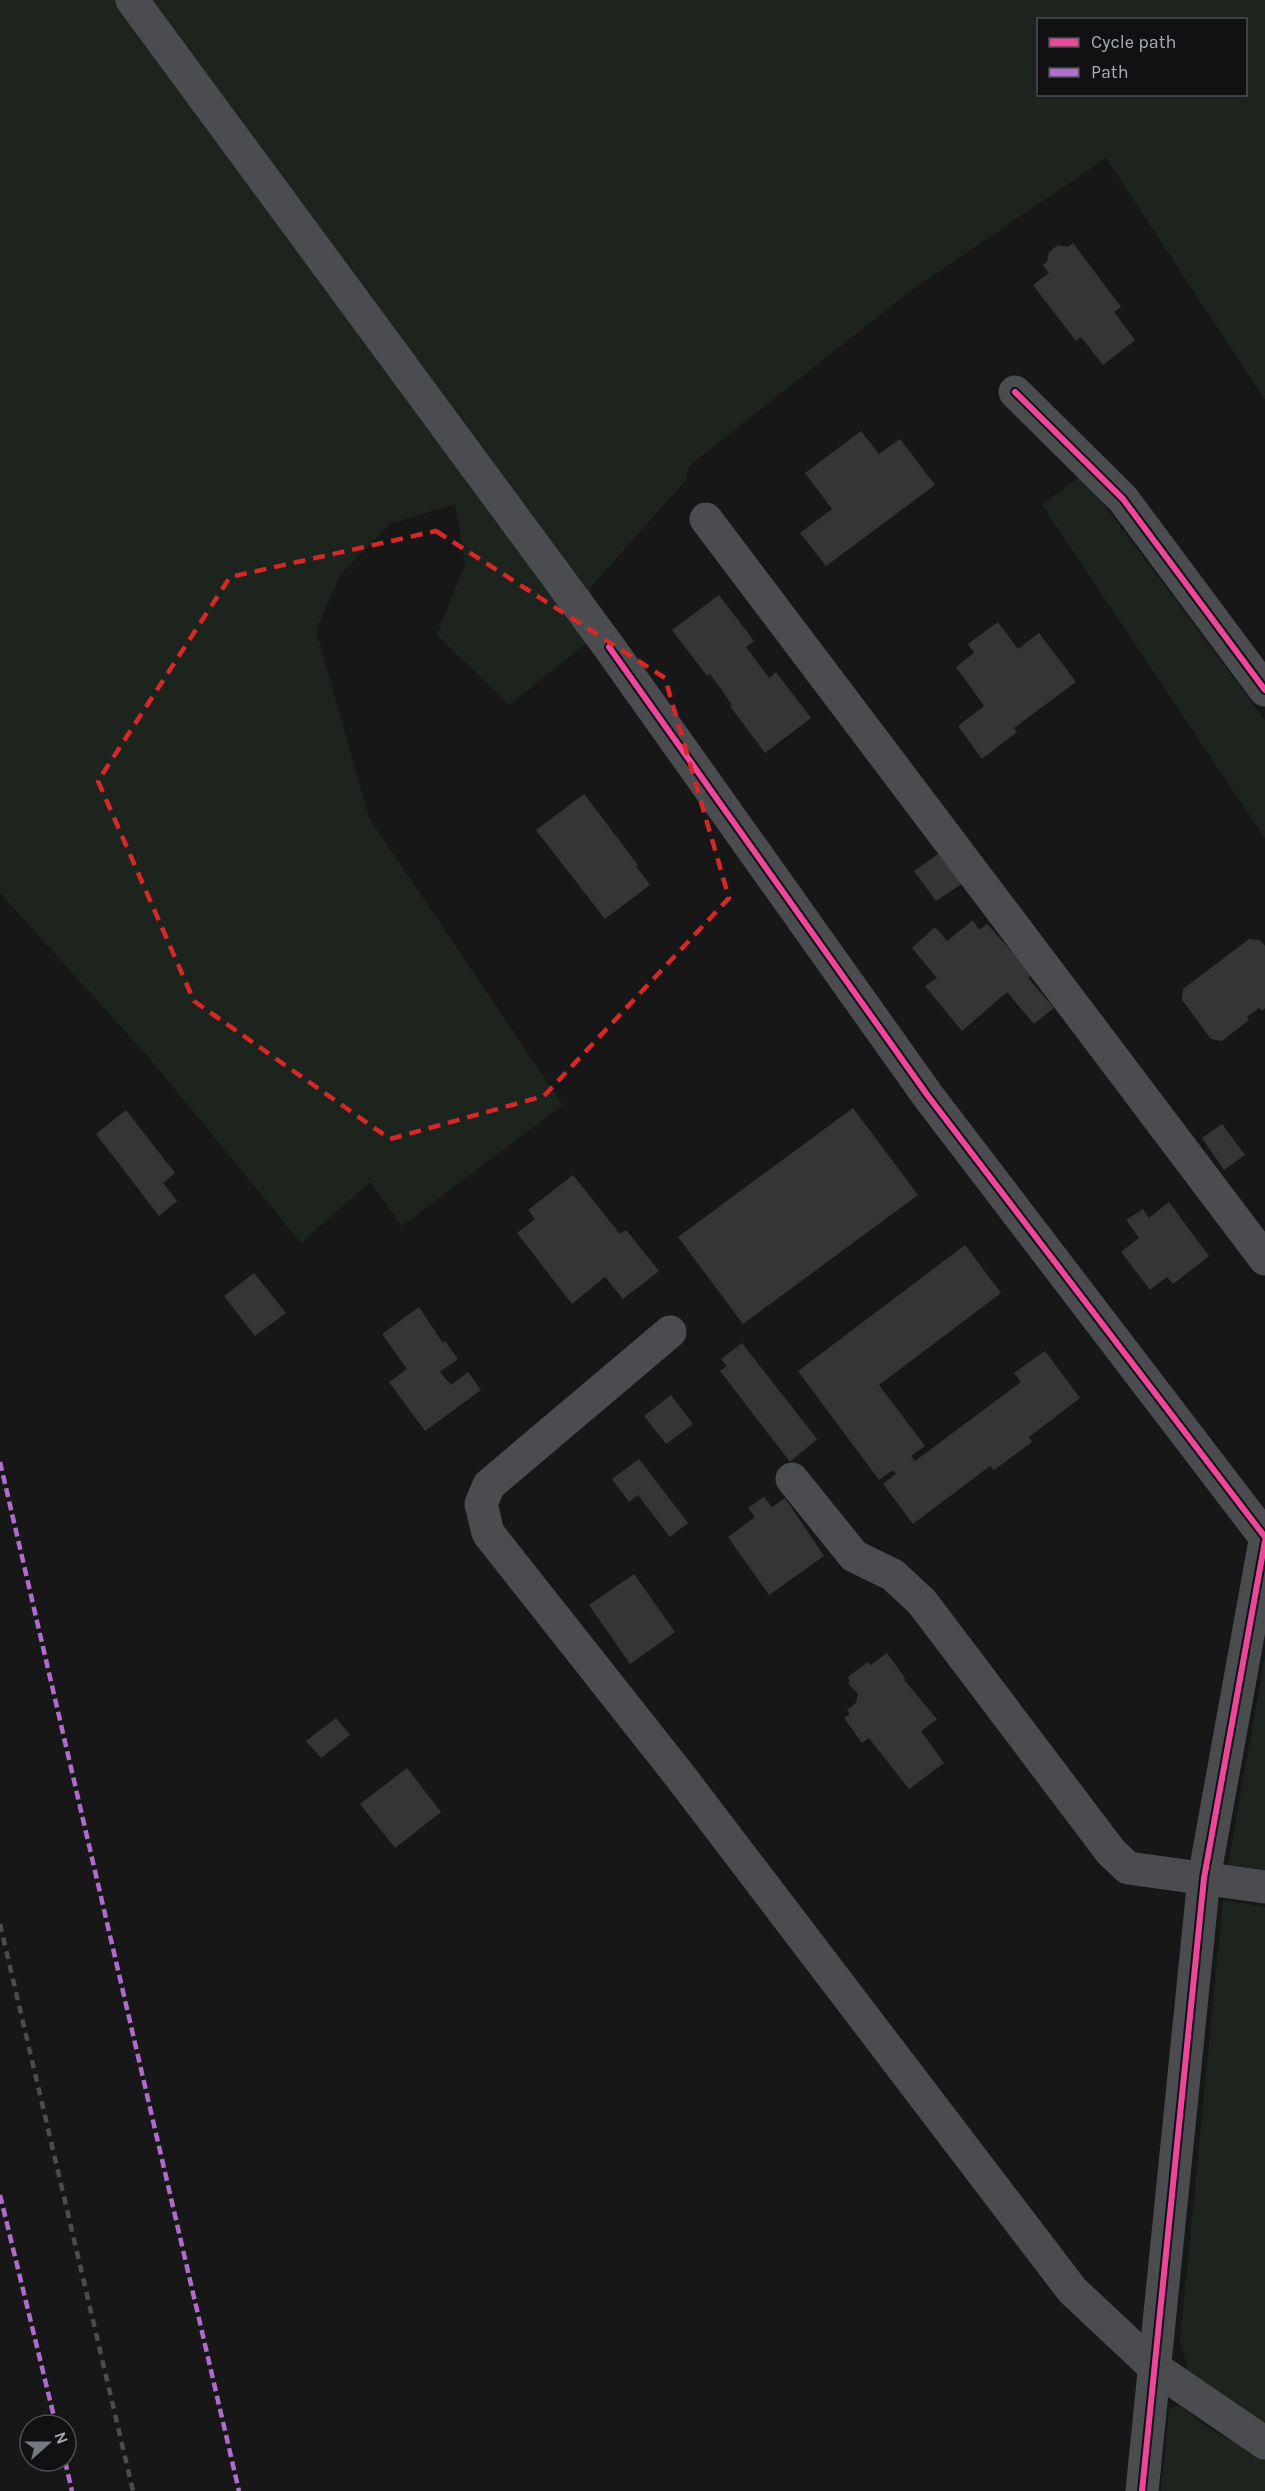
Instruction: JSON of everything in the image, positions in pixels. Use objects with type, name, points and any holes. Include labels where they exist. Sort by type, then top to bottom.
[{"type":"street","points":[[132,0],[609,648],[928,1096],[1265,1539],[1204,1878],[1142,2491]]},
{"type":"street","points":[[1015,392],[1123,499],[1265,690]]},
{"type":"street","points":[[706,519],[1265,1259]]},
{"type":"street","points":[[670,1332],[489,1485],[481,1504],[488,1533],[680,1776],[1072,2290],[1155,2368],[1265,2443]]},
{"type":"street","points":[[792,1479],[854,1556],[893,1575],[922,1602],[1110,1852],[1128,1868],[1265,1887]]},
{"type":"highlighted area","points":[[436,531],[665,678],[729,898],[544,1096],[390,1139],[194,1001],[98,781],[230,577]]},
{"type":"shaded area","points":[[0,0],[1265,0],[1265,400],[1106,158],[909,292],[689,466],[686,480],[590,588],[603,630],[509,705],[437,635],[465,564],[455,504],[390,524],[340,575],[316,630],[369,818],[563,1105],[402,1226],[370,1182],[301,1243],[151,1060],[0,893]]},
{"type":"shaded area","points":[[1082,475],[1265,720],[1265,838],[1042,505]]},
{"type":"shaded area","points":[[1265,1656],[1265,1870],[1228,1865]]},
{"type":"shaded area","points":[[1223,1900],[1265,1907],[1265,2430],[1188,2370],[1180,2340]]},
{"type":"shaded area","points":[[1180,2405],[1209,2429],[1265,2458],[1265,2491],[1161,2491],[1169,2409]]},
{"type":"building","points":[[1073,243],[1121,307],[1114,312],[1135,340],[1103,365],[1081,337],[1076,341],[1033,285],[1049,273],[1043,265],[1047,262],[1049,252],[1058,245],[1068,247]]},
{"type":"building","points":[[861,431],[879,454],[900,439],[935,485],[826,566],[800,533],[832,509],[805,473]]},
{"type":"building","points":[[719,595],[754,641],[746,647],[769,678],[776,672],[811,718],[765,753],[730,706],[732,705],[710,674],[707,676],[672,630]]},
{"type":"building","points":[[998,622],[1018,649],[1039,633],[1076,682],[1014,728],[1017,732],[982,759],[958,726],[984,706],[956,667],[974,653],[968,644]]},
{"type":"building","points":[[584,794],[638,865],[636,866],[650,885],[605,919],[536,830]]},
{"type":"building","points":[[941,852],[963,883],[936,901],[914,871]]},
{"type":"building","points":[[973,920],[979,930],[987,924],[1032,974],[1028,978],[1054,1008],[1034,1024],[1007,992],[962,1031],[925,986],[937,978],[912,948],[935,927],[947,941]]},
{"type":"building","points":[[1249,939],[1260,940],[1265,946],[1265,1008],[1262,1011],[1259,1008],[1247,1017],[1249,1020],[1222,1041],[1211,1039],[1182,1000],[1183,989]]},
{"type":"building","points":[[853,1108],[918,1195],[743,1324],[678,1237]]},
{"type":"building","points":[[126,1110],[175,1173],[163,1183],[177,1201],[159,1216],[96,1134]]},
{"type":"building","points":[[1222,1124],[1245,1155],[1224,1170],[1202,1138]]},
{"type":"building","points":[[573,1175],[620,1234],[626,1230],[659,1271],[623,1299],[605,1277],[572,1304],[517,1233],[535,1219],[528,1210]]},
{"type":"building","points":[[1169,1202],[1209,1256],[1173,1284],[1167,1277],[1150,1290],[1121,1252],[1139,1238],[1126,1220],[1143,1209],[1149,1218]]},
{"type":"building","points":[[965,1245],[1001,1293],[879,1385],[925,1446],[911,1456],[915,1461],[1021,1382],[1014,1373],[1045,1351],[1080,1398],[1029,1437],[1032,1442],[994,1470],[990,1466],[913,1524],[883,1484],[896,1474],[893,1470],[879,1480],[798,1371]]},
{"type":"building","points":[[254,1273],[286,1313],[255,1336],[224,1296]]},
{"type":"building","points":[[419,1307],[443,1343],[445,1341],[458,1359],[440,1372],[451,1385],[468,1372],[481,1390],[425,1431],[389,1382],[407,1369],[382,1334]]},
{"type":"building","points":[[742,1343],[817,1439],[790,1462],[720,1371],[727,1366],[721,1359]]},
{"type":"building","points":[[671,1395],[693,1424],[666,1444],[644,1416]]},
{"type":"building","points":[[639,1459],[688,1523],[670,1537],[638,1495],[629,1502],[612,1479]]},
{"type":"building","points":[[764,1497],[772,1507],[785,1498],[824,1556],[769,1595],[728,1537],[755,1517],[748,1508]]},
{"type":"building","points":[[634,1574],[675,1632],[630,1664],[589,1605]]},
{"type":"building","points":[[887,1653],[903,1675],[904,1680],[937,1719],[921,1731],[944,1763],[909,1789],[869,1738],[862,1743],[844,1718],[850,1714],[847,1710],[856,1703],[858,1694],[848,1683],[850,1681],[848,1677],[868,1662],[871,1665]]},
{"type":"building","points":[[336,1718],[350,1735],[321,1758],[306,1741]]},
{"type":"building","points":[[407,1768],[441,1812],[395,1848],[360,1804]]},
{"type":"railway","points":[[0,1924],[133,2491]]},
{"type":"marked path","points":[[0,1462],[239,2491]]},
{"type":"marked path","points":[[0,2195],[53,2413]]},
{"type":"marked path","points":[[68,2473],[72,2491]]},
{"type":"cycle path","points":[[1015,392],[1123,499],[1265,690]]},
{"type":"cycle path","points":[[609,647],[928,1096],[1265,1537]]},
{"type":"cycle path","points":[[1142,2491],[1204,1878],[1265,1541]]}]
